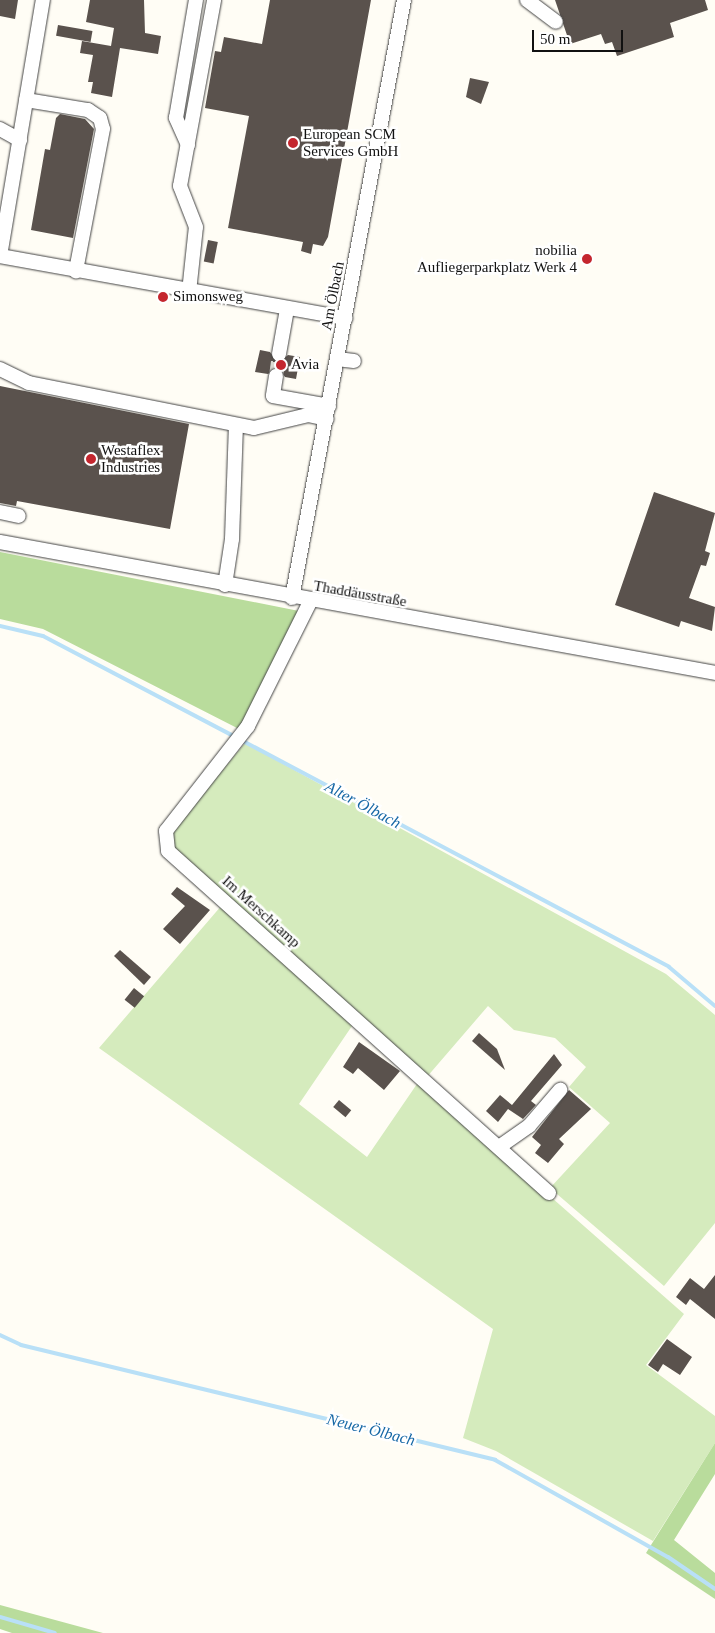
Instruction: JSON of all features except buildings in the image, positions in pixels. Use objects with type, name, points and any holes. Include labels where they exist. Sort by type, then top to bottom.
[{"type":"street","points":[[43,0],[0,256],[189,292],[345,318]]},
{"type":"street","points":[[188,146],[176,118],[196,0]]},
{"type":"street","points":[[189,292],[197,235],[181,194],[214,0]]},
{"type":"street","name":"Am Ölbach","points":[[292,598],[404,0]]},
{"type":"street","points":[[528,0],[556,22]]},
{"type":"street","points":[[26,100],[88,110],[100,118],[104,129],[76,271]]},
{"type":"street","points":[[0,130],[20,140]]},
{"type":"street","points":[[280,354],[287,309]]},
{"type":"street","points":[[337,359],[354,361]]},
{"type":"street","points":[[0,369],[29,383],[254,428],[328,412]]},
{"type":"street","points":[[276,376],[272,396],[328,412]]},
{"type":"street","points":[[225,585],[232,539],[236,425]]},
{"type":"street","points":[[0,512],[19,516]]},
{"type":"street","name":"Thaddäusstraße","points":[[0,542],[310,602],[715,673]]},
{"type":"street","name":"Im Merschkamp","points":[[310,602],[248,726],[235,746],[166,831],[168,851],[500,1147],[549,1193]]},
{"type":"street","points":[[500,1147],[529,1126],[560,1090]]},
{"type":"green space","points":[[0,552],[299,611],[239,729],[43,629],[0,619]]},
{"type":"green space","points":[[245,743],[666,974],[715,1015],[715,1223],[664,1286],[550,1188],[610,1123],[569,1087],[586,1067],[555,1038],[514,1030],[488,1006],[426,1078],[173,849],[170,833]]},
{"type":"green space","points":[[222,905],[354,1023],[299,1104],[367,1157],[419,1081],[684,1314],[646,1365],[715,1416],[715,1443],[653,1541],[496,1451],[463,1438],[493,1329],[99,1048]]},
{"type":"green space","points":[[715,1443],[715,1474],[674,1540],[715,1573],[715,1599],[646,1553]]},
{"type":"green space","points":[[0,1605],[103,1633],[12,1633],[0,1629]]},
{"type":"waterway","name":"Alter Ölbach","points":[[0,626],[43,636],[235,737]]},
{"type":"waterway","name":"Alter Ölbach","points":[[241,740],[669,967],[715,1006]]},
{"type":"waterway","name":"Neuer Ölbach","points":[[0,1335],[21,1345],[495,1460],[668,1557],[715,1589]]},
{"type":"waterway","points":[[0,1617],[55,1633]]},
{"type":"tunnel","points":[[276,376],[279,354]]},
{"type":"place","name":"European SCM Services GmbH","points":[[293,143]]},
{"type":"place","name":"nobilia Aufliegerparkplatz Werk 4","points":[[587,259]]},
{"type":"place","name":"Simonsweg","points":[[163,297]]},
{"type":"place","name":"Avia","points":[[281,365]]},
{"type":"place","name":"Westaflex Industries","points":[[91,459]]}]
